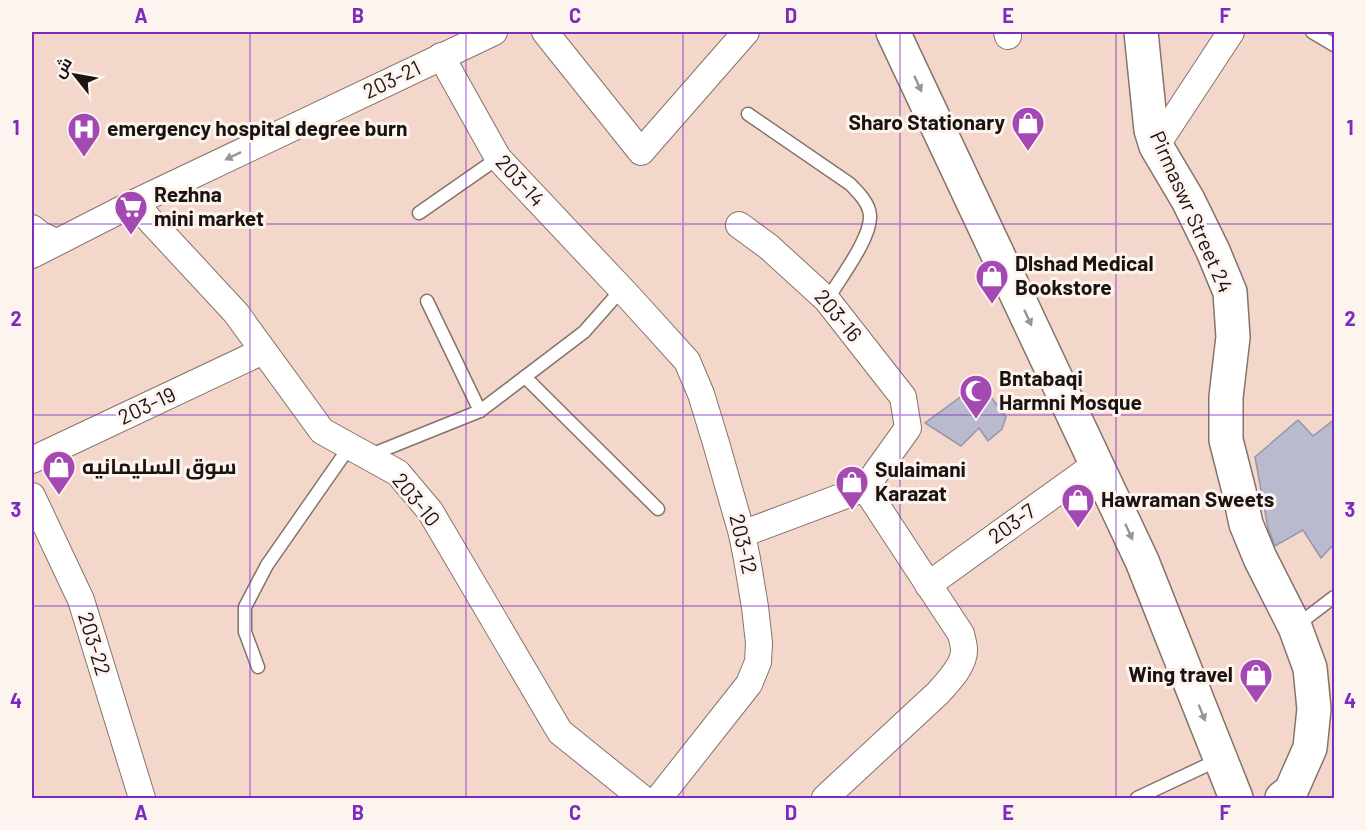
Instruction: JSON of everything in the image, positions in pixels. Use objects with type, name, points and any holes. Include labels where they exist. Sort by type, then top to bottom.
[{"type":"main road","points":[[893,32],[1142,561],[1236,798]]},
{"type":"main road","name":"Pirmaswr Street 24","points":[[1141,32],[1151,130],[1156,146],[1188,200],[1230,292],[1233,337],[1226,397],[1226,440],[1246,524],[1260,558],[1295,627],[1310,668],[1314,709],[1310,748],[1291,791],[1282,798]]},
{"type":"street","name":"203-21","points":[[32,255],[134,203],[494,32]]},
{"type":"street","points":[[545,32],[640,152],[746,32]]},
{"type":"street","points":[[1156,146],[1231,32]]},
{"type":"street","name":"203-14","points":[[441,56],[498,158],[622,289]]},
{"type":"street","name":"203-10","points":[[134,203],[236,313],[322,431],[398,473],[430,512],[560,732],[642,798]]},
{"type":"street","name":"203-16","points":[[739,225],[769,247],[827,300],[903,397],[908,428],[865,488]]},
{"type":"street","points":[[32,228],[56,242]]},
{"type":"street","name":"203-12","points":[[622,289],[687,361],[701,394],[742,534],[759,643],[758,662],[749,684],[659,798]]},
{"type":"street","name":"203-19","points":[[32,460],[263,351]]},
{"type":"street","name":"203-7","points":[[928,585],[1096,464]]},
{"type":"street","points":[[742,534],[865,488],[961,634],[965,650],[952,678],[825,798]]},
{"type":"street","name":"203-22","points":[[32,496],[81,600],[142,798]]},
{"type":"lane","points":[[1312,32],[1335,45]]},
{"type":"lane","points":[[748,114],[850,184],[862,196],[870,213],[869,227],[827,300]]},
{"type":"lane","points":[[419,213],[498,158]]},
{"type":"lane","points":[[258,667],[245,632],[246,607],[267,565],[359,451],[480,411],[584,332],[622,289]]},
{"type":"lane","points":[[428,301],[480,411]]},
{"type":"lane","points":[[525,377],[658,509]]},
{"type":"lane","points":[[1295,627],[1335,597]]},
{"type":"lane","points":[[1137,798],[1220,759]]},
{"type":"shaded area","points":[[32,32],[1334,32],[1334,798],[32,798]]},
{"type":"building","points":[[984,388],[1006,417],[1002,429],[988,441],[979,428],[961,446],[925,423],[970,390]]},
{"type":"building","points":[[1335,419],[1335,543],[1321,558],[1303,530],[1275,546],[1268,528],[1255,457],[1298,420],[1313,436]]},
{"type":"place","name":"Sharo Stationary","points":[[1028,152]]},
{"type":"place","name":"emergency hospital degree burn","points":[[84,158]]},
{"type":"place","name":"Rezhna mini market","points":[[131,236]]},
{"type":"place","name":"Dlshad Medical Bookstore","points":[[992,305]]},
{"type":"place","name":"Bntabaqi Harmni Mosque","points":[[976,420]]},
{"type":"place","name":"سوق السليمانيه","points":[[59,496]]},
{"type":"place","name":"Sulaimani Karazat","points":[[852,511]]},
{"type":"place","name":"Hawraman Sweets","points":[[1078,529]]},
{"type":"place","name":"Wing travel","points":[[1256,704]]}]
